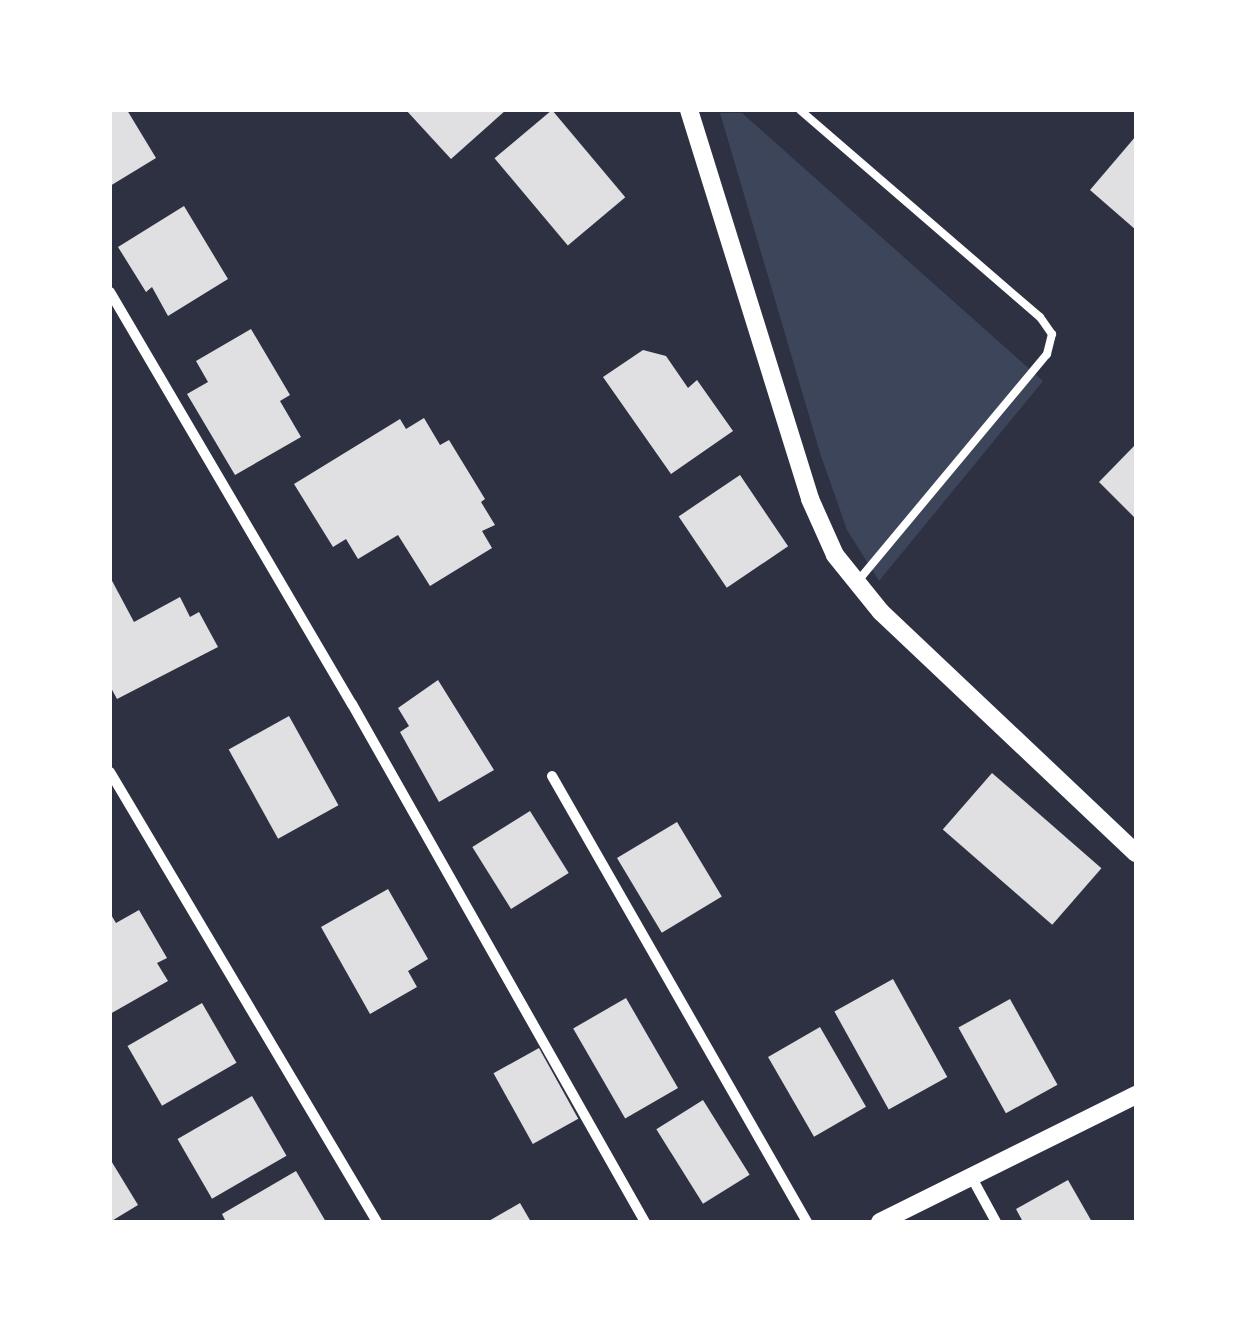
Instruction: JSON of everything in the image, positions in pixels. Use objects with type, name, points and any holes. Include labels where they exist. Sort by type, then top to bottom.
[{"type":"street","points":[[689,110],[821,530],[856,584],[1136,852]]},
{"type":"street","points":[[110,292],[343,688],[645,1222]]},
{"type":"street","points":[[110,772],[377,1222]]},
{"type":"street","points":[[552,776],[808,1222]]},
{"type":"street","points":[[880,1222],[1136,1096]]},
{"type":"street","points":[[972,1178],[996,1222]]},
{"type":"lane","points":[[800,110],[1040,317],[1052,334],[1047,354],[856,584]]},
{"type":"shaded area","points":[[720,113],[742,113],[1043,381],[879,581],[847,530],[820,453]]},
{"type":"building","points":[[110,110],[127,110],[156,158],[110,186]]},
{"type":"building","points":[[406,110],[506,110],[451,159]]},
{"type":"building","points":[[552,110],[625,197],[568,246],[495,158]]},
{"type":"building","points":[[1136,136],[1136,230],[1090,190]]},
{"type":"building","points":[[184,206],[228,279],[168,316],[152,287],[146,292],[118,247]]},
{"type":"building","points":[[251,329],[290,395],[280,401],[301,437],[235,475],[187,394],[208,382],[196,361]]},
{"type":"building","points":[[643,350],[666,356],[688,388],[697,380],[733,431],[671,474],[603,377]]},
{"type":"building","points":[[424,418],[440,445],[449,440],[485,499],[481,502],[495,525],[482,531],[492,548],[430,586],[398,535],[358,559],[346,539],[333,547],[294,484],[400,419],[406,429]]},
{"type":"building","points":[[1136,444],[1136,519],[1099,482]]},
{"type":"building","points":[[740,475],[788,546],[727,588],[679,516]]},
{"type":"building","points":[[110,577],[134,622],[180,597],[190,617],[199,612],[218,647],[117,699],[110,686]]},
{"type":"building","points":[[438,680],[494,770],[439,802],[400,732],[409,726],[398,708]]},
{"type":"building","points":[[289,716],[338,805],[278,839],[229,749]]},
{"type":"building","points":[[992,773],[1101,868],[1052,925],[943,830]]},
{"type":"building","points":[[530,811],[569,873],[511,909],[472,847]]},
{"type":"building","points":[[677,822],[722,897],[662,933],[617,858]]},
{"type":"building","points":[[388,889],[428,959],[408,971],[417,987],[370,1014],[321,927]]},
{"type":"building","points":[[139,910],[167,958],[157,963],[168,981],[110,1014],[110,913],[116,923]]},
{"type":"building","points":[[893,979],[947,1077],[889,1109],[834,1011]]},
{"type":"building","points":[[626,998],[678,1088],[625,1119],[573,1028]]},
{"type":"building","points":[[1010,999],[1058,1085],[1006,1113],[958,1028]]},
{"type":"building","points":[[202,1003],[236,1063],[162,1106],[128,1046]]},
{"type":"building","points":[[820,1027],[866,1107],[814,1137],[768,1057]]},
{"type":"building","points":[[539,1048],[578,1119],[533,1144],[494,1073]]},
{"type":"building","points":[[252,1096],[286,1156],[212,1199],[178,1139]]},
{"type":"building","points":[[703,1100],[750,1175],[703,1204],[656,1129]]},
{"type":"building","points":[[110,1159],[138,1205],[110,1222]]},
{"type":"building","points":[[296,1171],[326,1222],[226,1222],[222,1214]]},
{"type":"building","points":[[1068,1180],[1092,1222],[1023,1222],[1016,1209]]},
{"type":"building","points":[[520,1203],[531,1222],[487,1222]]}]
